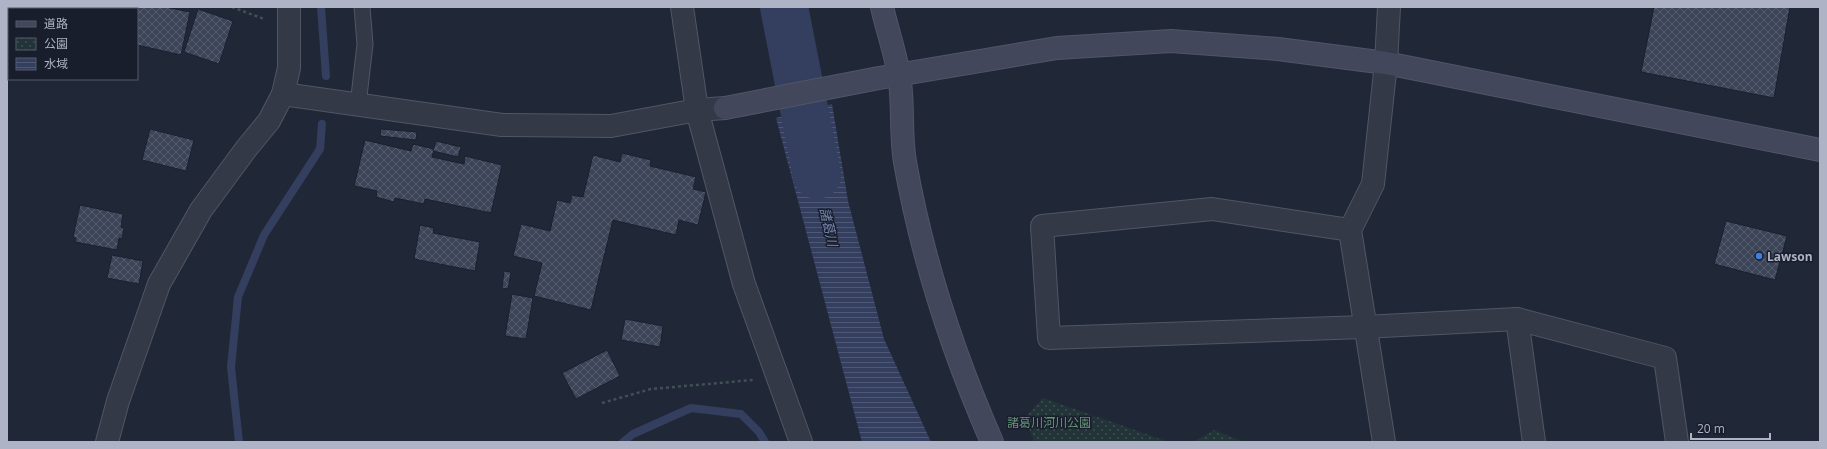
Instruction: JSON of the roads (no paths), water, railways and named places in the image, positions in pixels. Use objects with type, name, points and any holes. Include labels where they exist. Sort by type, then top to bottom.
[{"type":"street","points":[[682,7],[697,110],[744,284],[801,442]]},
{"type":"street","points":[[882,7],[889,77],[917,220],[937,294],[974,400],[992,442]]},
{"type":"street","points":[[1384,442],[1364,327],[1350,230],[1373,184],[1386,63],[1389,7]]},
{"type":"street","points":[[107,442],[118,401],[159,284],[201,210],[246,149],[269,121],[283,94],[290,68],[290,16]]},
{"type":"street","points":[[283,94],[502,125],[611,126],[697,110],[725,108],[889,77],[1057,48],[1171,41],[1278,49],[1386,63],[1820,150]]},
{"type":"street","points":[[1350,230],[1212,209],[1042,226],[1049,338],[1364,327],[1517,319],[1665,358],[1676,442]]},
{"type":"street","points":[[1517,319],[1534,442]]},
{"type":"lane","points":[[358,105],[365,44],[362,7]]},
{"type":"water","points":[[832,104],[848,201],[884,339],[931,442],[862,442],[776,118]]},
{"type":"waterway","points":[[321,7],[326,76]]},
{"type":"waterway","name":"諸葛川","points":[[784,7],[817,175]]},
{"type":"waterway","points":[[239,442],[231,367],[238,297],[264,235],[320,149],[322,124]]},
{"type":"waterway","points":[[623,442],[633,434],[691,408],[741,414],[759,432],[765,442]]},
{"type":"place","name":"Lawson","points":[[1759,256]]},
{"type":"park label","name":"諸葛川河川公園","points":[[1049,422]]}]
